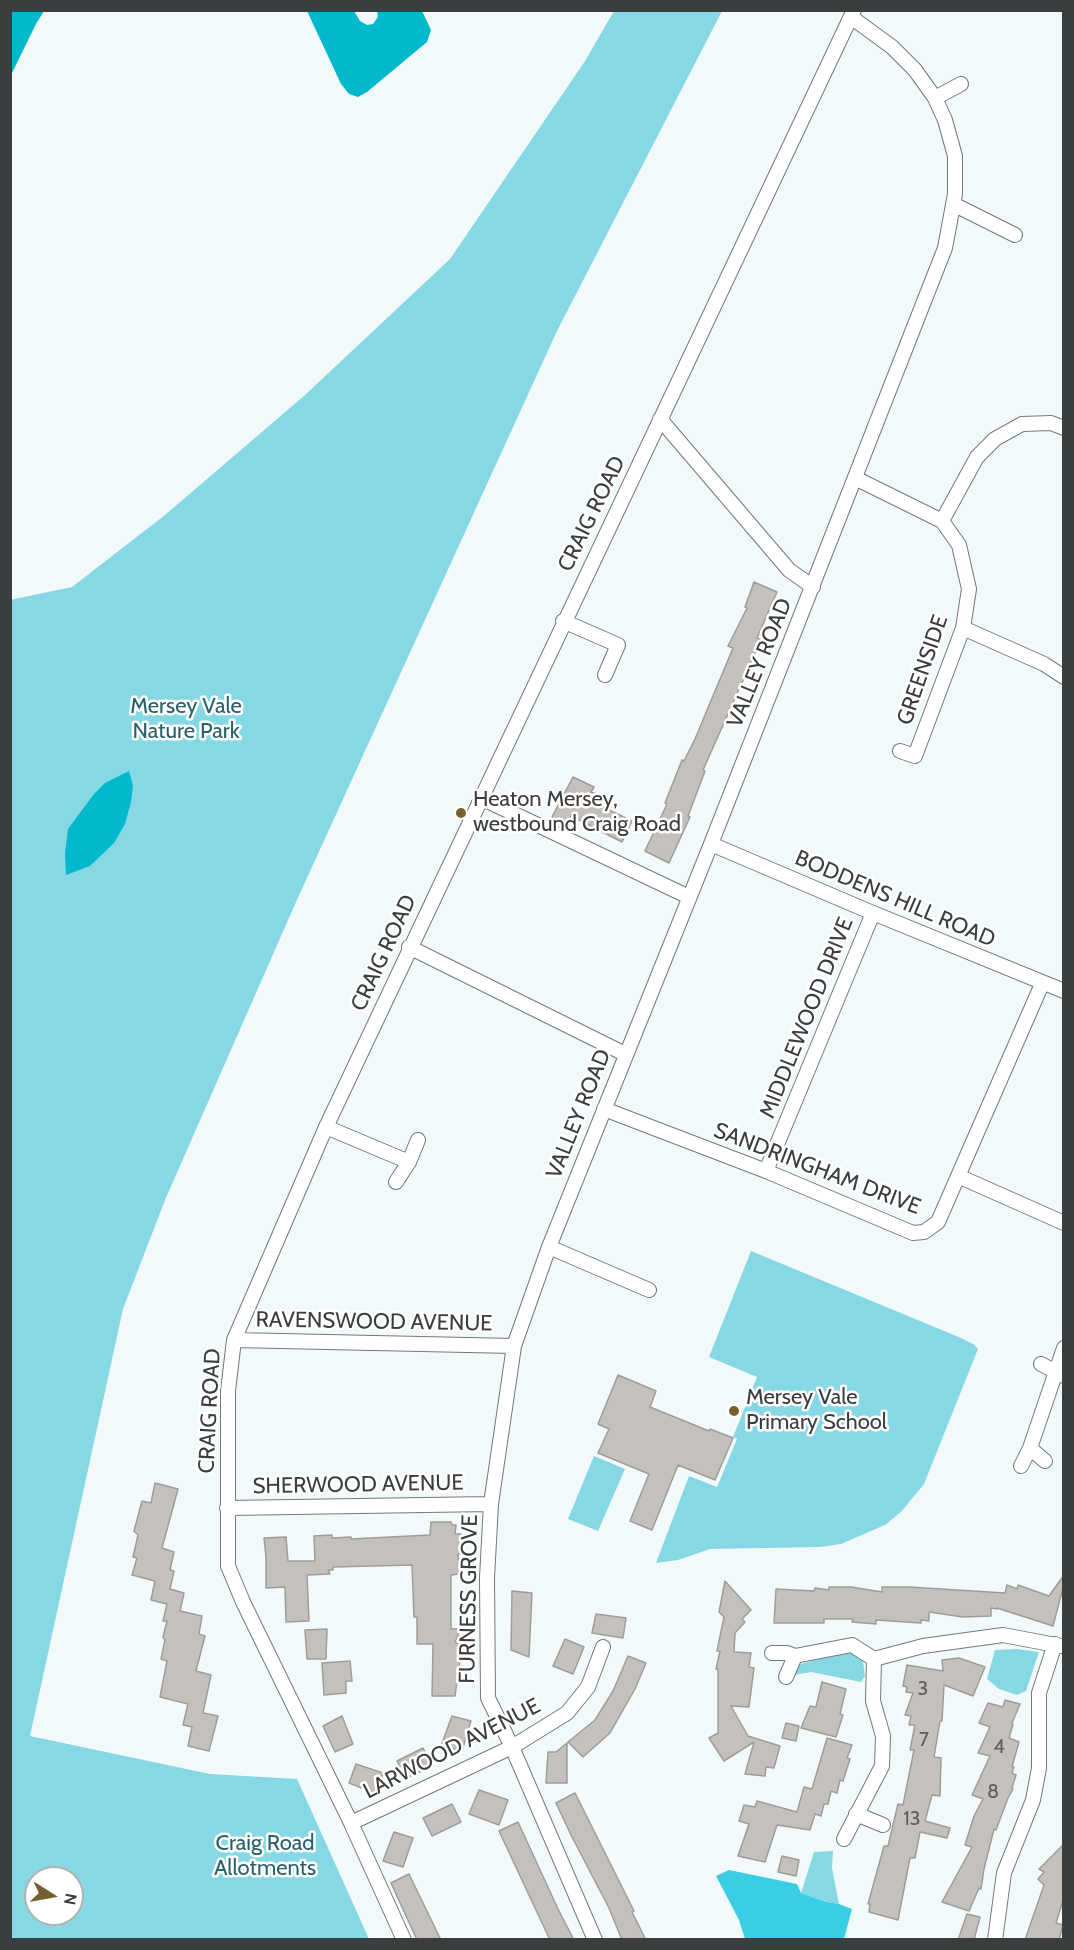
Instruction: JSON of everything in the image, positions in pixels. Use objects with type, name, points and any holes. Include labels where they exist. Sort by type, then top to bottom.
[{"type":"street","name":"VALLEY ROAD","points":[[514,1346],[549,1247],[813,587],[945,248],[954,194],[955,156],[945,120],[935,98],[915,70],[892,47],[852,14]]},
{"type":"street","name":"CRAIG ROAD","points":[[404,1940],[351,1823],[243,1602],[228,1566],[228,1391],[234,1340],[326,1126],[409,947],[852,14]]},
{"type":"street","points":[[935,98],[961,84]]},
{"type":"street","points":[[952,204],[1015,235]]},
{"type":"street","points":[[660,419],[789,570],[813,587]]},
{"type":"street","points":[[942,521],[977,457],[995,439],[1022,424],[1051,423],[1064,428]]},
{"type":"street","name":"GREENSIDE","points":[[855,478],[942,521],[959,545],[969,589],[963,628],[915,756],[900,751]]},
{"type":"street","points":[[563,621],[618,645],[605,675]]},
{"type":"street","points":[[963,628],[1044,664],[1064,677]]},
{"type":"street","points":[[481,798],[689,897]]},
{"type":"street","name":"BODDENS HILL ROAD","points":[[711,844],[1042,984],[1064,991]]},
{"type":"street","name":"MIDDLEWOOD DRIVE","points":[[766,1171],[873,913]]},
{"type":"street","points":[[409,947],[625,1054]]},
{"type":"street","name":"SANDRINGHAM DRIVE","points":[[604,1108],[766,1171],[913,1233],[924,1232],[938,1222],[1042,984]]},
{"type":"street","points":[[326,1126],[409,1162]]},
{"type":"street","points":[[396,1182],[409,1162],[418,1140]]},
{"type":"street","points":[[958,1176],[1064,1223]]},
{"type":"street","points":[[549,1247],[649,1290]]},
{"type":"street","name":"RAVENSWOOD AVENUE","points":[[234,1340],[514,1346]]},
{"type":"street","name":"FURNESS GROVE","points":[[514,1346],[491,1504],[487,1578],[488,1698],[512,1747],[596,1940]]},
{"type":"street","points":[[1022,1466],[1059,1374],[1064,1348]]},
{"type":"street","points":[[1041,1365],[1059,1374]]},
{"type":"street","points":[[1030,1448],[1045,1461]]},
{"type":"street","name":"SHERWOOD AVENUE","points":[[227,1508],[491,1504]]},
{"type":"street","points":[[772,1653],[787,1653],[795,1656],[852,1645],[874,1659],[923,1646],[1003,1635],[1059,1645],[1039,1693],[1038,1768],[1033,1800],[1004,1873],[995,1940]]},
{"type":"street","name":"LARWOOD AVENUE","points":[[351,1823],[512,1747],[567,1713],[588,1687],[603,1647]]},
{"type":"street","points":[[786,1677],[795,1656]]},
{"type":"street","points":[[844,1839],[882,1766],[883,1736],[873,1701],[874,1659]]},
{"type":"street","points":[[856,1814],[883,1826]]},
{"type":"green space","name":"Mersey Vale Nature Park","points":[[614,11],[722,11],[557,331],[296,902],[165,1200],[123,1309],[30,1736],[210,1774],[297,1779],[369,1939],[11,1939],[10,600],[72,587],[165,515],[305,395],[450,259],[585,61]]},
{"type":"green space","points":[[751,1251],[961,1338],[978,1349],[924,1484],[901,1512],[885,1525],[841,1544],[820,1547],[710,1549],[678,1560],[656,1563],[689,1476],[717,1487],[737,1439],[733,1437],[757,1377],[709,1357]]},
{"type":"green space","points":[[594,1456],[625,1469],[598,1531],[568,1519]]},
{"type":"green space","points":[[1017,1649],[1039,1652],[1026,1691],[1017,1695],[999,1689],[987,1679],[995,1650]]},
{"type":"green space","points":[[848,1651],[863,1661],[865,1676],[861,1682],[811,1672],[794,1675],[797,1665]]},
{"type":"green space","points":[[833,1851],[832,1868],[839,1904],[801,1893],[814,1852]]},
{"type":"shaded area","points":[[11,10],[44,11],[11,75]]},
{"type":"shaded area","points":[[307,11],[354,11],[360,21],[367,25],[373,24],[378,17],[377,11],[422,11],[431,30],[427,42],[358,97],[349,94],[341,84]]},
{"type":"shaded area","points":[[129,771],[133,786],[131,802],[125,824],[114,843],[90,866],[66,875],[65,853],[68,829],[105,783]]},
{"type":"shaded area","points":[[729,1870],[797,1884],[801,1893],[852,1909],[844,1939],[745,1939],[739,1920],[716,1876]]},
{"type":"building","points":[[754,582],[777,592],[757,638],[761,640],[703,770],[705,771],[688,816],[690,817],[669,863],[645,851],[667,804],[665,803],[682,760],[684,761],[695,739],[733,648],[728,646],[747,608],[745,607]]},
{"type":"building","points":[[573,777],[594,787],[591,792],[605,797],[601,806],[632,821],[622,842],[571,816],[568,824],[552,817]]},
{"type":"building","points":[[618,1375],[656,1391],[650,1407],[709,1431],[710,1429],[733,1438],[715,1480],[678,1465],[652,1530],[630,1521],[649,1474],[598,1453],[609,1429],[598,1424]]},
{"type":"building","points":[[155,1483],[178,1489],[162,1548],[174,1552],[170,1570],[174,1571],[170,1589],[184,1593],[180,1611],[202,1616],[199,1634],[205,1636],[196,1671],[211,1675],[203,1713],[218,1716],[209,1751],[188,1746],[192,1727],[183,1725],[188,1704],[160,1697],[167,1661],[161,1659],[167,1621],[163,1621],[167,1604],[151,1600],[155,1581],[132,1575],[137,1558],[133,1557],[138,1535],[134,1531],[142,1501],[151,1503]]},
{"type":"building","points":[[431,1522],[451,1522],[452,1525],[456,1525],[455,1534],[461,1534],[463,1541],[463,1553],[458,1554],[459,1574],[451,1575],[451,1629],[461,1629],[455,1642],[463,1646],[463,1659],[460,1659],[455,1696],[432,1696],[433,1644],[417,1644],[412,1565],[333,1567],[333,1570],[328,1570],[330,1574],[307,1575],[309,1621],[286,1622],[285,1587],[266,1588],[264,1538],[286,1537],[288,1561],[315,1561],[314,1536],[332,1535],[332,1538],[351,1537],[351,1539],[430,1535]]},
{"type":"building","points":[[1064,1575],[1064,1584],[1053,1626],[997,1608],[991,1608],[991,1616],[963,1617],[929,1612],[929,1621],[921,1620],[921,1623],[876,1620],[876,1624],[852,1622],[853,1619],[824,1619],[824,1623],[774,1623],[776,1589],[814,1591],[815,1588],[829,1590],[829,1587],[851,1587],[882,1592],[882,1587],[909,1587],[1005,1593],[1007,1585],[1017,1589],[1018,1585],[1049,1596]]},
{"type":"building","points":[[725,1581],[751,1610],[742,1619],[745,1622],[735,1633],[734,1652],[751,1653],[749,1667],[754,1668],[749,1707],[731,1706],[748,1736],[780,1746],[774,1768],[766,1767],[765,1776],[745,1774],[754,1742],[724,1761],[709,1738],[718,1733],[718,1669],[716,1669],[724,1617],[719,1612]]},
{"type":"building","points":[[512,1591],[532,1593],[529,1657],[511,1650]]},
{"type":"building","points":[[596,1614],[626,1618],[623,1638],[592,1633]]},
{"type":"building","points":[[327,1629],[326,1659],[307,1659],[305,1630]]},
{"type":"building","points":[[565,1639],[584,1647],[573,1674],[553,1666]]},
{"type":"building","points":[[628,1656],[646,1663],[635,1689],[610,1733],[583,1757],[568,1742],[595,1720],[613,1691]]},
{"type":"building","points":[[959,1658],[985,1667],[973,1696],[944,1685],[942,1721],[940,1721],[934,1757],[941,1758],[940,1796],[932,1795],[925,1821],[950,1828],[947,1838],[920,1832],[915,1858],[910,1858],[898,1920],[869,1912],[870,1904],[868,1904],[884,1846],[888,1846],[898,1804],[903,1805],[914,1750],[910,1750],[915,1725],[909,1725],[911,1716],[905,1715],[913,1693],[906,1692],[907,1687],[903,1686],[907,1665],[943,1671],[942,1660]]},
{"type":"building","points":[[350,1661],[352,1681],[346,1681],[346,1693],[324,1695],[322,1663]]},
{"type":"building","points":[[822,1682],[846,1689],[840,1714],[843,1715],[836,1737],[801,1728],[810,1706],[816,1707]]},
{"type":"building","points":[[1005,1700],[1020,1704],[1009,1738],[1019,1742],[1012,1767],[1014,1767],[1012,1773],[1016,1775],[1013,1789],[996,1830],[994,1829],[981,1889],[979,1888],[969,1911],[942,1902],[972,1847],[965,1845],[974,1816],[983,1799],[972,1795],[990,1756],[978,1753],[990,1727],[979,1723],[988,1703],[1003,1707]]},
{"type":"building","points":[[342,1716],[353,1744],[335,1752],[323,1726]]},
{"type":"building","points":[[452,1716],[471,1721],[462,1751],[441,1746]]},
{"type":"building","points":[[786,1723],[799,1726],[796,1741],[782,1738]]},
{"type":"building","points":[[827,1738],[852,1745],[843,1781],[840,1780],[837,1793],[831,1791],[828,1804],[824,1804],[821,1816],[815,1814],[810,1830],[777,1825],[765,1862],[738,1856],[749,1824],[739,1821],[744,1805],[755,1807],[757,1801],[797,1812],[804,1787],[812,1789]]},
{"type":"building","points":[[567,1743],[567,1783],[546,1783],[548,1752],[556,1752]]},
{"type":"building","points":[[423,1748],[433,1766],[406,1778],[397,1761]]},
{"type":"building","points":[[356,1764],[383,1773],[377,1794],[349,1783]]},
{"type":"building","points":[[479,1790],[508,1800],[499,1825],[469,1814]]},
{"type":"building","points":[[575,1793],[634,1911],[632,1912],[646,1940],[622,1940],[609,1908],[571,1835],[556,1803]]},
{"type":"building","points":[[452,1804],[461,1822],[432,1836],[423,1818]]},
{"type":"building","points":[[518,1822],[574,1940],[550,1940],[499,1831]]},
{"type":"building","points":[[394,1832],[413,1838],[403,1867],[383,1861]]},
{"type":"building","points":[[1064,1844],[1064,1897],[1056,1923],[1063,1925],[1059,1940],[1025,1940],[1044,1885],[1038,1879],[1044,1872],[1039,1869]]},
{"type":"building","points":[[782,1856],[799,1860],[796,1876],[778,1872]]},
{"type":"building","points":[[409,1874],[441,1940],[417,1940],[391,1883]]},
{"type":"building","points":[[967,1914],[980,1917],[974,1940],[958,1940]]},
{"type":"place","name":"Heaton Mersey, westbound Craig Road","points":[[461,813]]},
{"type":"place","name":"Mersey Vale Primary School","points":[[734,1411]]},
{"type":"park label","name":"Craig Road Allotments","points":[[265,1856]]}]
